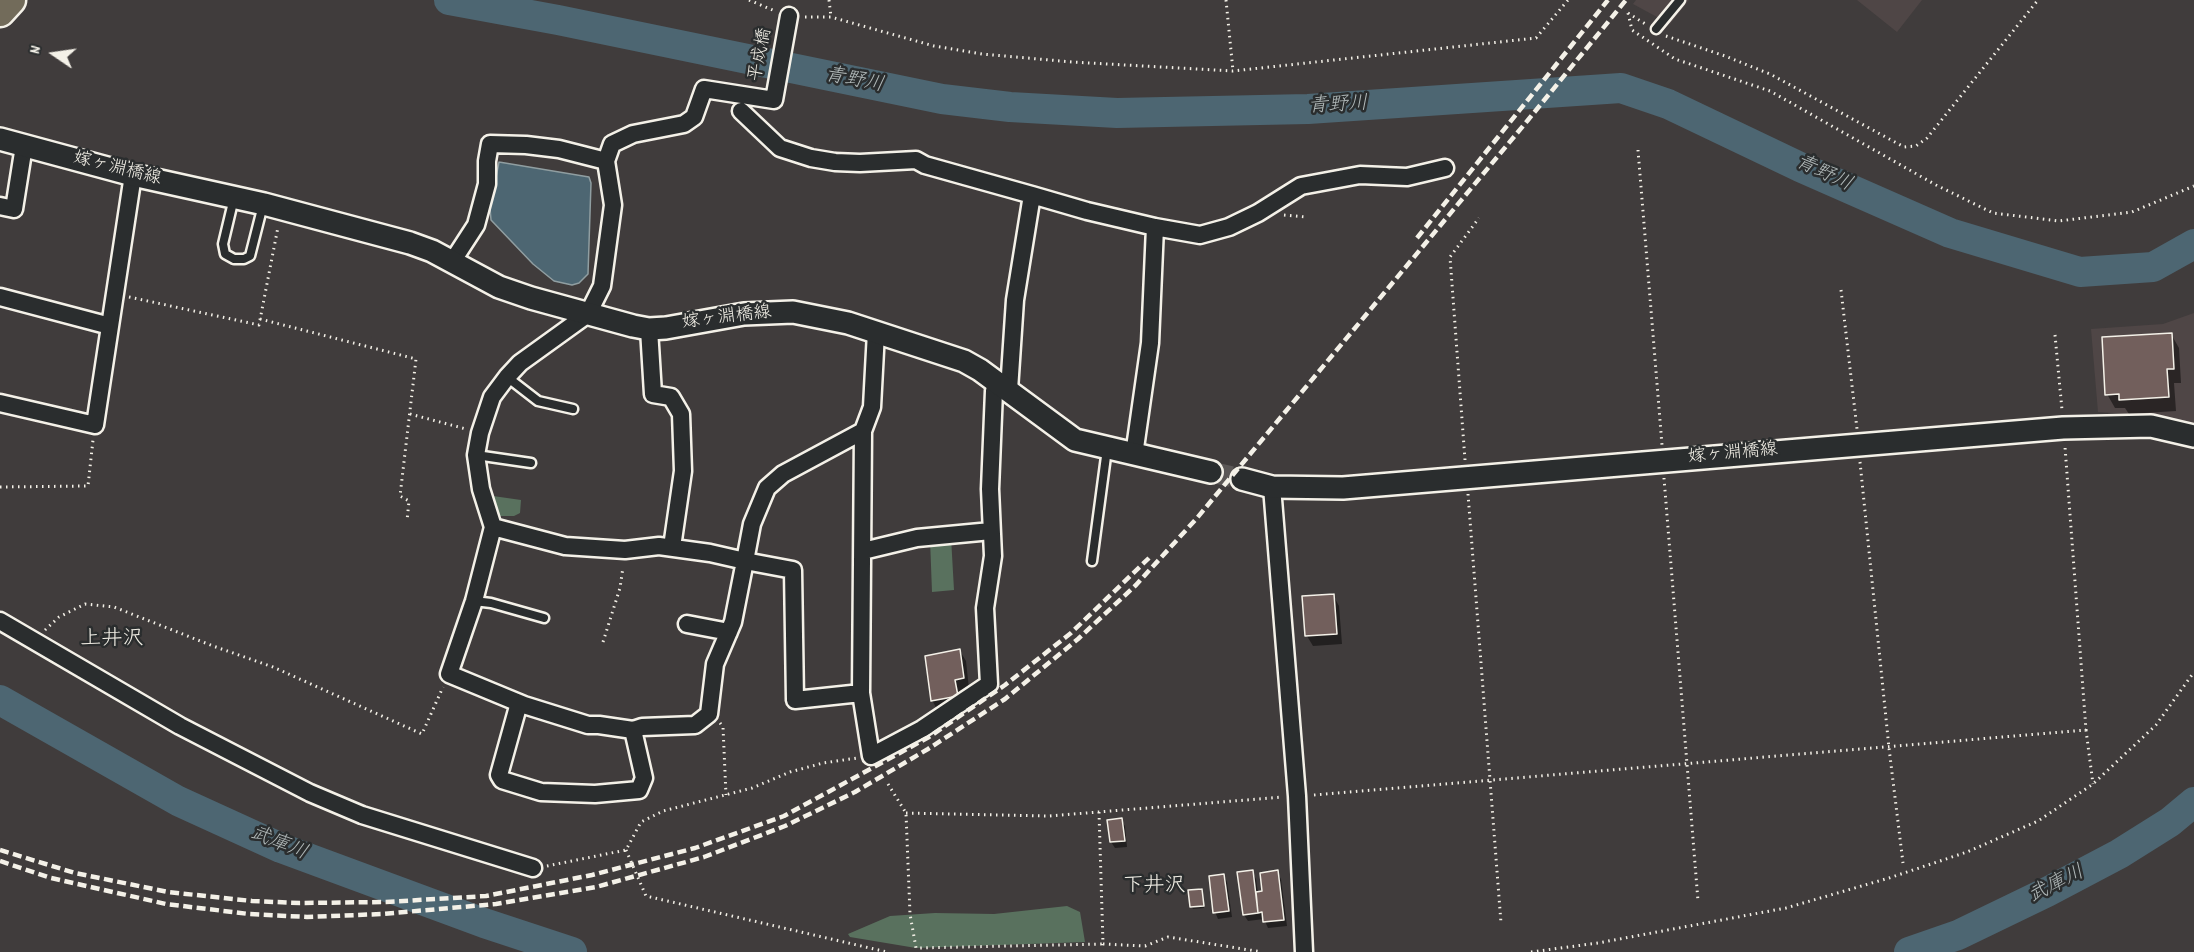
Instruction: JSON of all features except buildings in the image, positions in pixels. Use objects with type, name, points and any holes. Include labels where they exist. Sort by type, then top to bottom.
[{"type":"highway","points":[[0,12],[11,0]]},
{"type":"street","name":"平成橋","points":[[606,161],[612,144],[633,134],[684,124],[694,117],[704,89],[774,100],[789,16]]},
{"type":"street","points":[[741,111],[780,148],[811,158],[860,163],[916,160],[925,165],[1087,211],[1200,235],[1229,227],[1249,218],[1301,186],[1360,175],[1407,177],[1445,168]]},
{"type":"street","name":"嫁ヶ淵橋線","points":[[0,139],[133,175],[272,207],[410,243],[499,286],[531,298],[649,329],[744,314],[793,312],[848,323],[964,361],[1003,385],[1075,440],[1134,456],[1211,472]]},
{"type":"street","points":[[452,262],[476,225],[487,184],[490,144],[559,148],[606,161],[613,205],[602,286],[588,314],[520,363],[492,397],[480,433],[476,455],[481,489],[493,527],[474,601],[449,674],[519,703],[588,725],[599,724],[633,730],[642,727],[695,725],[710,714],[715,664],[733,622],[752,524],[767,488],[783,474],[864,431]]},
{"type":"street","points":[[0,206],[14,209],[24,146]]},
{"type":"street","points":[[0,403],[95,425],[133,175]]},
{"type":"street","points":[[876,332],[872,407],[864,431],[861,693],[871,756],[922,729],[989,684],[985,608],[993,556],[991,531],[993,402],[1003,385],[1032,195]]},
{"type":"street","points":[[1134,456],[1150,343],[1155,227]]},
{"type":"street","points":[[0,297],[110,326]]},
{"type":"street","points":[[649,329],[653,394],[671,397],[681,414],[683,471],[672,548]]},
{"type":"street","name":"嫁ヶ淵橋線","points":[[1242,479],[1272,487],[1344,488],[2063,428],[2151,426],[2194,436]]},
{"type":"street","points":[[1272,487],[1297,796],[1304,952]]},
{"type":"street","points":[[493,527],[565,546],[625,550],[659,546],[710,553],[793,570],[795,700],[861,693]]},
{"type":"street","points":[[863,551],[917,538],[991,531]]},
{"type":"street","points":[[0,621],[180,726],[309,792],[362,815],[533,868]]},
{"type":"street","points":[[687,624],[729,632]]},
{"type":"street","points":[[519,703],[499,775],[502,780],[542,792],[596,794],[639,790],[644,778],[633,730]]},
{"type":"lane","points":[[1656,30],[1680,0]]},
{"type":"lane","points":[[234,198],[224,243],[225,254],[234,260],[250,256],[272,207]]},
{"type":"lane","points":[[507,377],[538,401],[573,409]]},
{"type":"lane","points":[[1092,561],[1107,449]]},
{"type":"lane","points":[[476,455],[531,464]]},
{"type":"lane","points":[[474,601],[491,603],[544,618]]},
{"type":"path","points":[[749,0],[789,16],[831,17],[934,46],[982,54],[1233,72],[1536,38],[1568,0]]},
{"type":"path","points":[[829,0],[831,17]]},
{"type":"path","points":[[1226,0],[1233,72]]},
{"type":"path","points":[[2038,0],[1927,138],[1916,146],[1904,147],[1770,74],[1667,36],[1628,14],[1632,30],[1675,59],[1770,91],[1935,185],[1993,213],[2059,221],[2132,212],[2194,186]]},
{"type":"path","points":[[1638,150],[1698,901]]},
{"type":"path","points":[[115,294],[258,325],[272,207]]},
{"type":"path","points":[[1479,218],[1450,258],[1502,923]]},
{"type":"path","points":[[1841,290],[1903,863]]},
{"type":"path","points":[[260,319],[416,359],[400,496],[409,501],[408,521]]},
{"type":"path","points":[[2055,334],[2086,730],[2093,784]]},
{"type":"path","points":[[410,414],[480,433]]},
{"type":"path","points":[[0,488],[87,486],[95,425]]},
{"type":"path","points":[[603,642],[620,588],[625,550]]},
{"type":"path","points":[[33,641],[58,617],[85,604],[114,607],[273,667],[422,734],[449,674]]},
{"type":"path","points":[[1531,952],[1598,943],[1786,908],[1968,852],[2038,820],[2093,784],[2157,725],[2194,672]]},
{"type":"path","points":[[710,714],[723,727],[726,795]]},
{"type":"path","points":[[906,813],[1049,816],[1686,765],[2086,730]]},
{"type":"path","points":[[626,850],[641,822],[663,811],[752,788],[790,772],[823,763],[871,756]]},
{"type":"path","points":[[888,784],[906,813],[910,914],[916,948],[1103,944],[1145,946],[1168,936],[1262,952]]},
{"type":"path","points":[[1099,812],[1103,944]]},
{"type":"path","points":[[533,868],[626,850]]},
{"type":"path","points":[[626,850],[646,896],[886,952]]},
{"type":"shaded area","points":[[1636,0],[1689,0],[1670,24],[1633,4]]},
{"type":"shaded area","points":[[1857,0],[1922,0],[1897,32]]},
{"type":"shaded area","points":[[2194,313],[2194,423],[2156,416],[2098,412],[2091,329],[2163,324]]},
{"type":"green space","points":[[493,496],[521,500],[520,513],[514,516],[499,516],[496,514]]},
{"type":"green space","points":[[951,537],[954,590],[932,592],[930,539]]},
{"type":"green space","points":[[1067,906],[1080,912],[1085,942],[916,948],[850,937],[848,934],[890,916],[935,913],[994,914]]},
{"type":"water","points":[[499,162],[589,177],[591,183],[588,274],[579,283],[572,285],[554,281],[533,264],[491,220],[490,208]]},
{"type":"waterway","name":"青野川","points":[[449,0],[558,20],[942,99],[1010,107],[1117,113],[1308,109],[1621,88],[1668,104],[1800,167],[1950,233],[2080,272],[2153,267],[2194,244]]},
{"type":"waterway","name":"武庫川","points":[[0,700],[178,801],[281,848],[484,923],[572,952]]},
{"type":"waterway","name":"武庫川","points":[[1909,952],[1958,935],[2047,892],[2119,854],[2170,822],[2194,802]]},
{"type":"tunnel","points":[[1211,472],[1242,479]]},
{"type":"railway","points":[[1417,238],[1608,0]]},
{"type":"railway","points":[[0,861],[51,878],[166,904],[249,914],[307,917],[382,914],[496,904],[596,887],[704,857],[785,826],[855,792],[928,749],[1005,699],[1078,639],[1136,585],[1197,518],[1626,0]]},
{"type":"railway","points":[[0,850],[75,873],[168,892],[252,901],[386,902],[486,896],[592,875],[695,848],[784,816],[929,737],[1005,685],[1071,633],[1149,558]]},
{"type":"district","name":"上井沢","points":[[112,641]]},
{"type":"district","name":"下井沢","points":[[1154,888]]}]
